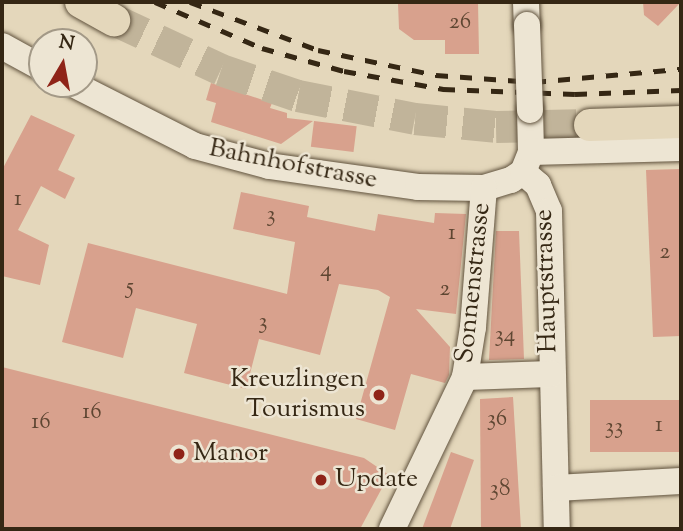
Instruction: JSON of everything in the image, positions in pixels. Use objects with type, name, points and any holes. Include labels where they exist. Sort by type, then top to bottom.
[{"type":"main road","points":[[81,2],[114,20]]},
{"type":"main road","points":[[590,125],[681,122]]},
{"type":"street","points":[[526,14],[530,110],[527,162],[681,148]]},
{"type":"street","points":[[5,56],[28,63]]},
{"type":"street","name":"Bahnhofstrasse","points":[[98,97],[194,146],[269,166],[418,187],[484,188],[498,186],[527,162]]},
{"type":"street","name":"Hauptstrasse","points":[[527,162],[549,211],[557,529]]},
{"type":"street","name":"Sonnenstrasse","points":[[393,529],[465,377],[473,327],[484,188]]},
{"type":"street","points":[[465,377],[551,374]]},
{"type":"street","points":[[556,488],[681,481]]},
{"type":"building","points":[[478,2],[479,54],[445,54],[445,40],[414,40],[399,29],[398,3]]},
{"type":"building","points":[[643,2],[681,2],[658,26],[644,15]]},
{"type":"building","points":[[211,83],[272,103],[270,108],[287,113],[287,118],[313,121],[281,144],[211,122],[216,103],[206,100]]},
{"type":"building","points":[[31,115],[75,135],[58,170],[75,178],[65,199],[41,186],[18,230],[49,245],[40,285],[2,276],[2,170]]},
{"type":"building","points":[[314,121],[357,126],[354,152],[311,147]]},
{"type":"building","points":[[681,169],[681,336],[653,337],[646,170]]},
{"type":"building","points":[[241,192],[309,206],[307,217],[375,231],[378,214],[434,223],[435,213],[466,214],[456,314],[416,309],[450,347],[449,375],[445,383],[411,374],[395,430],[356,419],[390,297],[378,290],[339,284],[320,355],[259,339],[246,389],[184,373],[197,324],[136,308],[123,358],[62,342],[88,243],[287,294],[295,242],[233,229]]},
{"type":"building","points":[[496,231],[519,231],[524,359],[489,360]]},
{"type":"building","points":[[2,367],[364,458],[389,475],[360,529],[2,529]]},
{"type":"building","points":[[513,397],[521,529],[481,529],[480,399]]},
{"type":"building","points":[[590,400],[681,400],[681,452],[590,452]]},
{"type":"building","points":[[451,452],[474,460],[450,529],[422,529]]},
{"type":"tunnel","points":[[114,20],[221,70],[298,96],[415,119],[496,127],[590,125]]},
{"type":"railway","points":[[155,2],[262,48],[344,71],[443,89],[575,94],[681,90]]},
{"type":"railway","points":[[190,2],[318,50],[436,75],[534,82],[681,69]]},
{"type":"place","name":"Kreuzlingen Tourismus","points":[[379,395]]},
{"type":"place","name":"Manor","points":[[179,454]]},
{"type":"place","name":"Update","points":[[321,480]]}]
